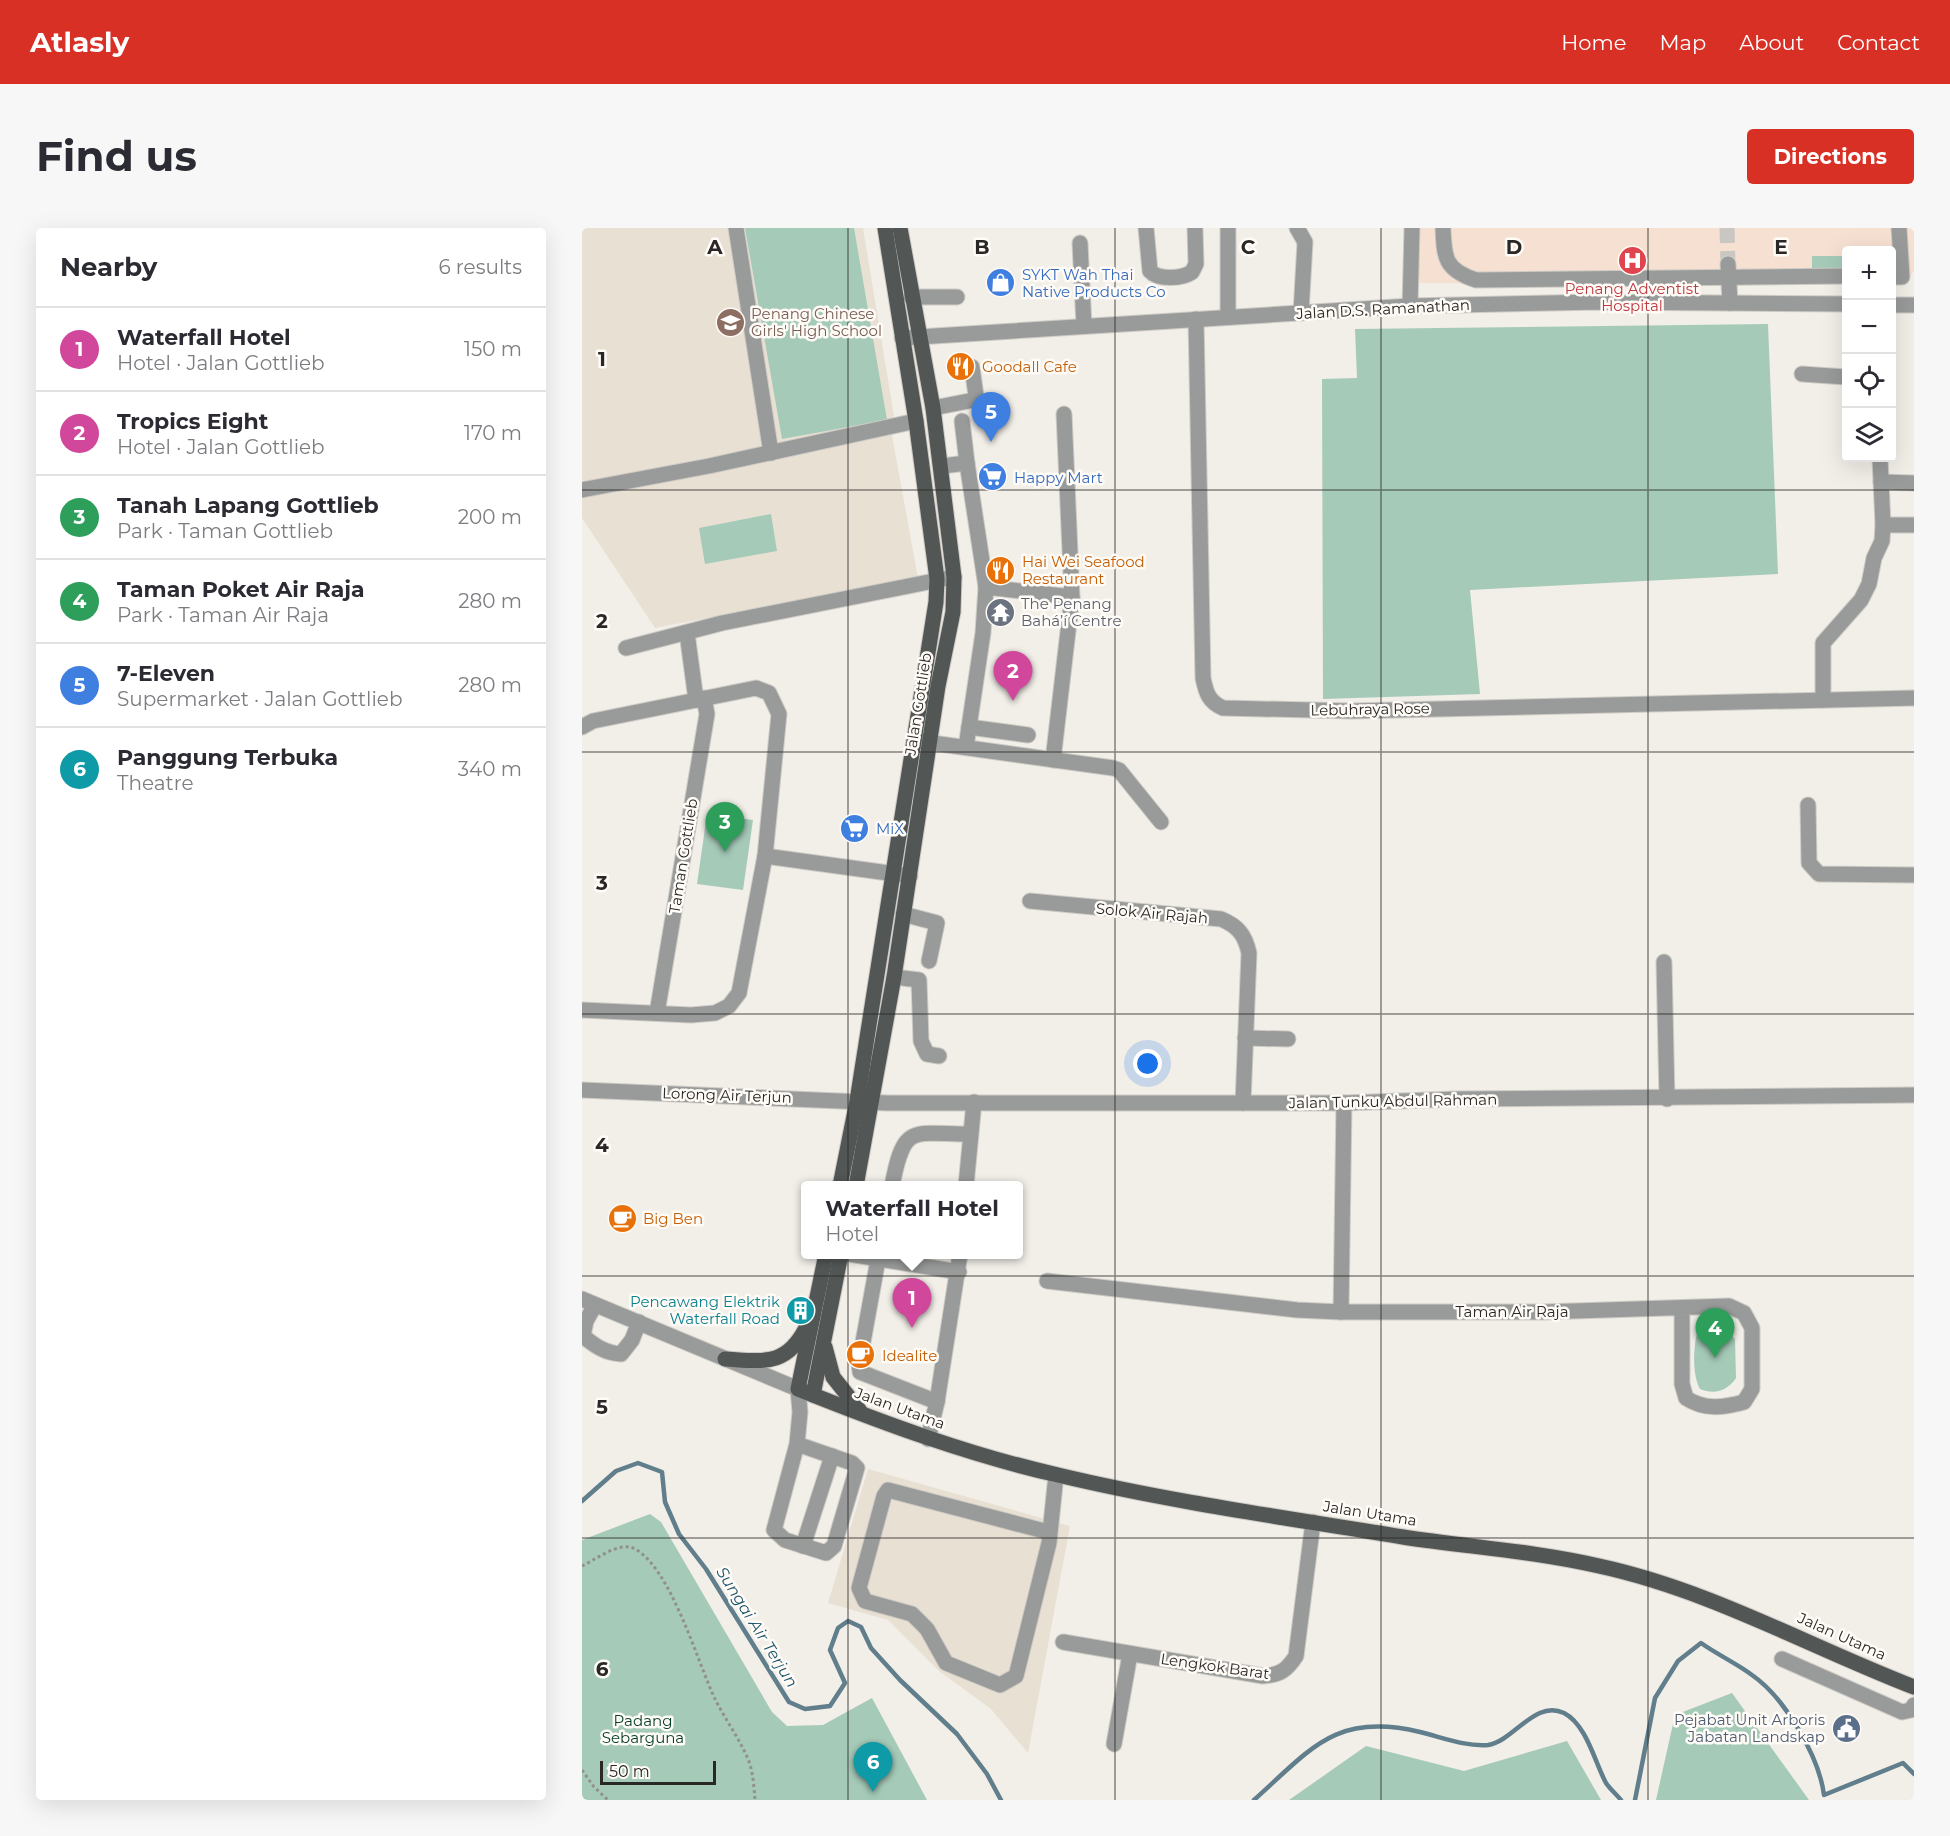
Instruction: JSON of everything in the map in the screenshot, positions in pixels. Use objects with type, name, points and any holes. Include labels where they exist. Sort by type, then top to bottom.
[{"type":"main road","name":"Jalan Gottlieb","points":[[856,1181],[891,875],[914,740],[937,579],[916,421],[885,228]]},
{"type":"main road","name":"Jalan Gottlieb","points":[[841,1181],[865,1101],[894,977],[930,742],[953,612],[954,577],[942,466],[900,228]]},
{"type":"main road","points":[[798,1389],[825,1259]]},
{"type":"main road","points":[[813,1395],[841,1259]]},
{"type":"main road","points":[[725,1359],[758,1361],[782,1356],[799,1341],[813,1314]]},
{"type":"main road","points":[[824,1341],[832,1377],[862,1414]]},
{"type":"main road","name":"Jalan Utama","points":[[798,1389],[928,1439],[1056,1475],[1313,1522],[1415,1539],[1528,1552],[1600,1566],[1692,1592],[1909,1682]]},
{"type":"street","points":[[736,228],[771,453]]},
{"type":"street","points":[[1146,228],[1150,271],[1161,277],[1185,276],[1192,272],[1196,264],[1195,228]]},
{"type":"street","points":[[1228,228],[1228,317]]},
{"type":"street","points":[[1297,228],[1305,242],[1301,313]]},
{"type":"street","points":[[1410,306],[1412,228]]},
{"type":"street","points":[[1443,228],[1444,254],[1448,264],[1465,277],[1476,280],[1729,270],[1842,276]]},
{"type":"street","points":[[1896,277],[1902,277],[1899,228]]},
{"type":"street","points":[[1080,243],[1084,326]]},
{"type":"street","points":[[1729,270],[1730,303]]},
{"type":"street","points":[[1566,302],[1570,276]]},
{"type":"street","points":[[911,297],[957,297]]},
{"type":"street","name":"Jalan D.S. Ramanathan","points":[[902,338],[919,335],[1410,306],[1566,302],[1842,304]]},
{"type":"street","points":[[1896,305],[1914,305]]},
{"type":"street","name":"Lebuhraya Rose","points":[[1196,319],[1203,678],[1205,690],[1215,705],[1223,708],[1352,711],[1914,698]]},
{"type":"street","points":[[933,408],[974,400],[976,396],[972,368]]},
{"type":"street","points":[[1802,374],[1842,377]]},
{"type":"street","points":[[1053,759],[1072,597],[1064,414]]},
{"type":"street","points":[[582,490],[771,453],[916,421]]},
{"type":"street","points":[[962,421],[986,587],[983,633],[966,747]]},
{"type":"street","points":[[1823,700],[1823,643],[1864,595],[1874,558],[1880,547],[1883,525],[1880,462]]},
{"type":"street","points":[[942,466],[967,463]]},
{"type":"street","points":[[1881,483],[1914,483]]},
{"type":"street","points":[[1883,525],[1914,525]]},
{"type":"street","points":[[627,648],[687,633],[954,577]]},
{"type":"street","points":[[986,587],[1072,597]]},
{"type":"street","name":"Taman Gottlieb","points":[[657,1013],[706,714],[700,699],[687,633]]},
{"type":"street","points":[[582,728],[593,722],[756,688],[769,693],[776,703],[780,724],[765,856],[739,993],[729,1006],[715,1013],[691,1015],[582,1010]]},
{"type":"street","points":[[969,727],[1028,735]]},
{"type":"street","points":[[914,740],[1119,770],[1161,822]]},
{"type":"street","points":[[1808,805],[1809,863],[1815,871],[1824,875],[1914,875]]},
{"type":"street","points":[[765,856],[910,876]]},
{"type":"street","name":"Solok Air Rajah","points":[[1030,901],[1221,920],[1231,923],[1246,939],[1249,953],[1243,1103]]},
{"type":"street","points":[[903,914],[937,923],[929,961]]},
{"type":"street","points":[[1664,962],[1667,1099]]},
{"type":"street","points":[[894,977],[920,980],[921,1041],[927,1054],[939,1056]]},
{"type":"street","points":[[1245,1038],[1288,1039]]},
{"type":"street","name":"Lorong Air Terjun","points":[[582,1090],[865,1101]]},
{"type":"street","name":"Jalan Tunku Abdul Rahman","points":[[865,1101],[1344,1103],[1456,1099],[1667,1099],[1914,1095]]},
{"type":"street","points":[[966,1181],[974,1102]]},
{"type":"street","points":[[1341,1312],[1344,1103]]},
{"type":"street","points":[[893,1181],[901,1146],[908,1138],[919,1134],[970,1134]]},
{"type":"street","points":[[878,1259],[859,1364],[860,1372],[937,1402]]},
{"type":"street","points":[[889,1259],[959,1272]]},
{"type":"street","points":[[928,1439],[937,1402],[960,1259]]},
{"type":"street","name":"Taman Air Raja","points":[[1047,1281],[1297,1310],[1341,1312],[1543,1312],[1729,1306],[1744,1313],[1752,1328],[1752,1389],[1744,1402],[1726,1407],[1698,1406],[1686,1398],[1682,1384],[1682,1308]]},
{"type":"street","points":[[639,1322],[632,1340],[621,1354],[611,1353],[597,1347],[583,1336],[588,1302],[639,1322],[798,1389],[800,1412],[797,1444],[774,1530],[779,1538],[826,1553],[834,1546],[857,1468],[852,1463],[797,1444]]},
{"type":"street","points":[[800,1412],[813,1395]]},
{"type":"street","points":[[803,1546],[832,1456]]},
{"type":"street","points":[[1048,1532],[888,1490],[884,1496],[859,1588],[861,1596],[865,1601],[912,1614],[927,1629],[946,1663],[1000,1685],[1016,1676],[1049,1543],[1048,1532],[1056,1475]]},
{"type":"street","name":"Lengkok Barat","points":[[1063,1642],[1263,1676],[1274,1675],[1288,1669],[1296,1656],[1313,1522]]},
{"type":"street","points":[[1114,1744],[1130,1654]]},
{"type":"street","points":[[1782,1659],[1902,1712],[1911,1710],[1914,1705]]},
{"type":"path","points":[[582,1566],[620,1547],[627,1546],[634,1548],[654,1565],[674,1600],[715,1698],[749,1761],[755,1800]]},
{"type":"path","points":[[582,1770],[594,1787],[608,1800]]},
{"type":"shaded area","name":"Penang Chinese Girls' High School","points":[[582,228],[863,228],[894,416],[890,420],[893,441],[918,578],[655,628],[582,518]]},
{"type":"shaded area","name":"Penang Adventist Hospital","points":[[1420,228],[1914,228],[1914,271],[1905,282],[1896,285],[1896,246],[1842,246],[1842,285],[1417,283]]},
{"type":"shaded area","points":[[868,1469],[1070,1526],[1028,1753],[990,1708],[940,1672],[888,1620],[828,1603]]},
{"type":"green space","points":[[745,228],[854,228],[887,420],[782,439]]},
{"type":"green space","points":[[1812,256],[1842,256],[1842,278],[1812,279]]},
{"type":"green space","points":[[1768,324],[1778,574],[1470,590],[1480,694],[1323,699],[1322,379],[1357,378],[1355,329]]},
{"type":"green space","points":[[771,514],[777,551],[705,564],[699,528]]},
{"type":"green space","points":[[707,814],[753,820],[743,890],[697,884]]},
{"type":"green space","points":[[1708,1324],[1723,1326],[1735,1339],[1736,1378],[1725,1389],[1716,1392],[1700,1389],[1695,1368],[1694,1352],[1698,1330]]},
{"type":"green space","name":"Padang Sebarguna","points":[[650,1514],[661,1522],[772,1712],[787,1726],[823,1725],[872,1698],[927,1800],[582,1800],[582,1540]]},
{"type":"green space","points":[[1732,1693],[1809,1800],[1656,1800],[1675,1715]]},
{"type":"green space","points":[[1567,1741],[1601,1800],[1289,1800],[1366,1746],[1464,1771]]},
{"type":"waterway","name":"Sungai Air Terjun","points":[[582,1501],[616,1471],[638,1463],[662,1472],[665,1502],[679,1534],[706,1569],[789,1702],[805,1709],[830,1706],[845,1683],[830,1650],[838,1628],[848,1621],[861,1627],[871,1648],[900,1680],[957,1734],[987,1774],[1001,1800]]},
{"type":"waterway","name":"Sungai Air Terjun","points":[[1635,1800],[1655,1698],[1678,1661],[1701,1643],[1752,1675],[1788,1712],[1815,1763],[1824,1795],[1903,1763],[1914,1774]]},
{"type":"waterway","name":"Sungai Air Terjun","points":[[1254,1800],[1310,1750],[1346,1731],[1367,1727],[1391,1727],[1462,1743],[1488,1745],[1498,1742],[1534,1716],[1553,1710],[1564,1713],[1579,1726],[1590,1745],[1606,1783],[1621,1800]]},
{"type":"tunnel","points":[[1727,228],[1728,264]]},
{"type":"place","name":"Penang Adventist Hospital","points":[[1632,261]]},
{"type":"place","name":"SYKT Wah Thai Native Products Co","points":[[1001,283]]},
{"type":"place","name":"Penang Chinese Girls' High School","points":[[730,322]]},
{"type":"place","name":"Goodall Cafe","points":[[961,366]]},
{"type":"place","name":"7-Eleven","points":[[991,442]]},
{"type":"place","name":"Happy Mart","points":[[993,477]]},
{"type":"place","name":"Hai Wei Seafood Restaurant","points":[[1001,570]]},
{"type":"place","name":"The Penang Bahá’í Centre","points":[[1000,612]]},
{"type":"place","name":"Tropics Eight","points":[[1013,701]]},
{"type":"place","name":"MiX","points":[[855,828]]},
{"type":"place","name":"Tanah Lapang Gottlieb","points":[[725,852]]},
{"type":"place","name":"Big Ben","points":[[622,1218]]},
{"type":"place","name":"Pencawang Elektrik Waterfall Road","points":[[801,1310]]},
{"type":"place","name":"Waterfall Hotel","points":[[912,1328]]},
{"type":"place","name":"Idealite","points":[[861,1355]]},
{"type":"place","name":"Taman Poket Air Raja","points":[[1715,1358]]},
{"type":"place","name":"Pejabat Unit Arboris Jabatan Landskap","points":[[1846,1728]]},
{"type":"place","name":"Panggung Terbuka","points":[[873,1792]]}]
